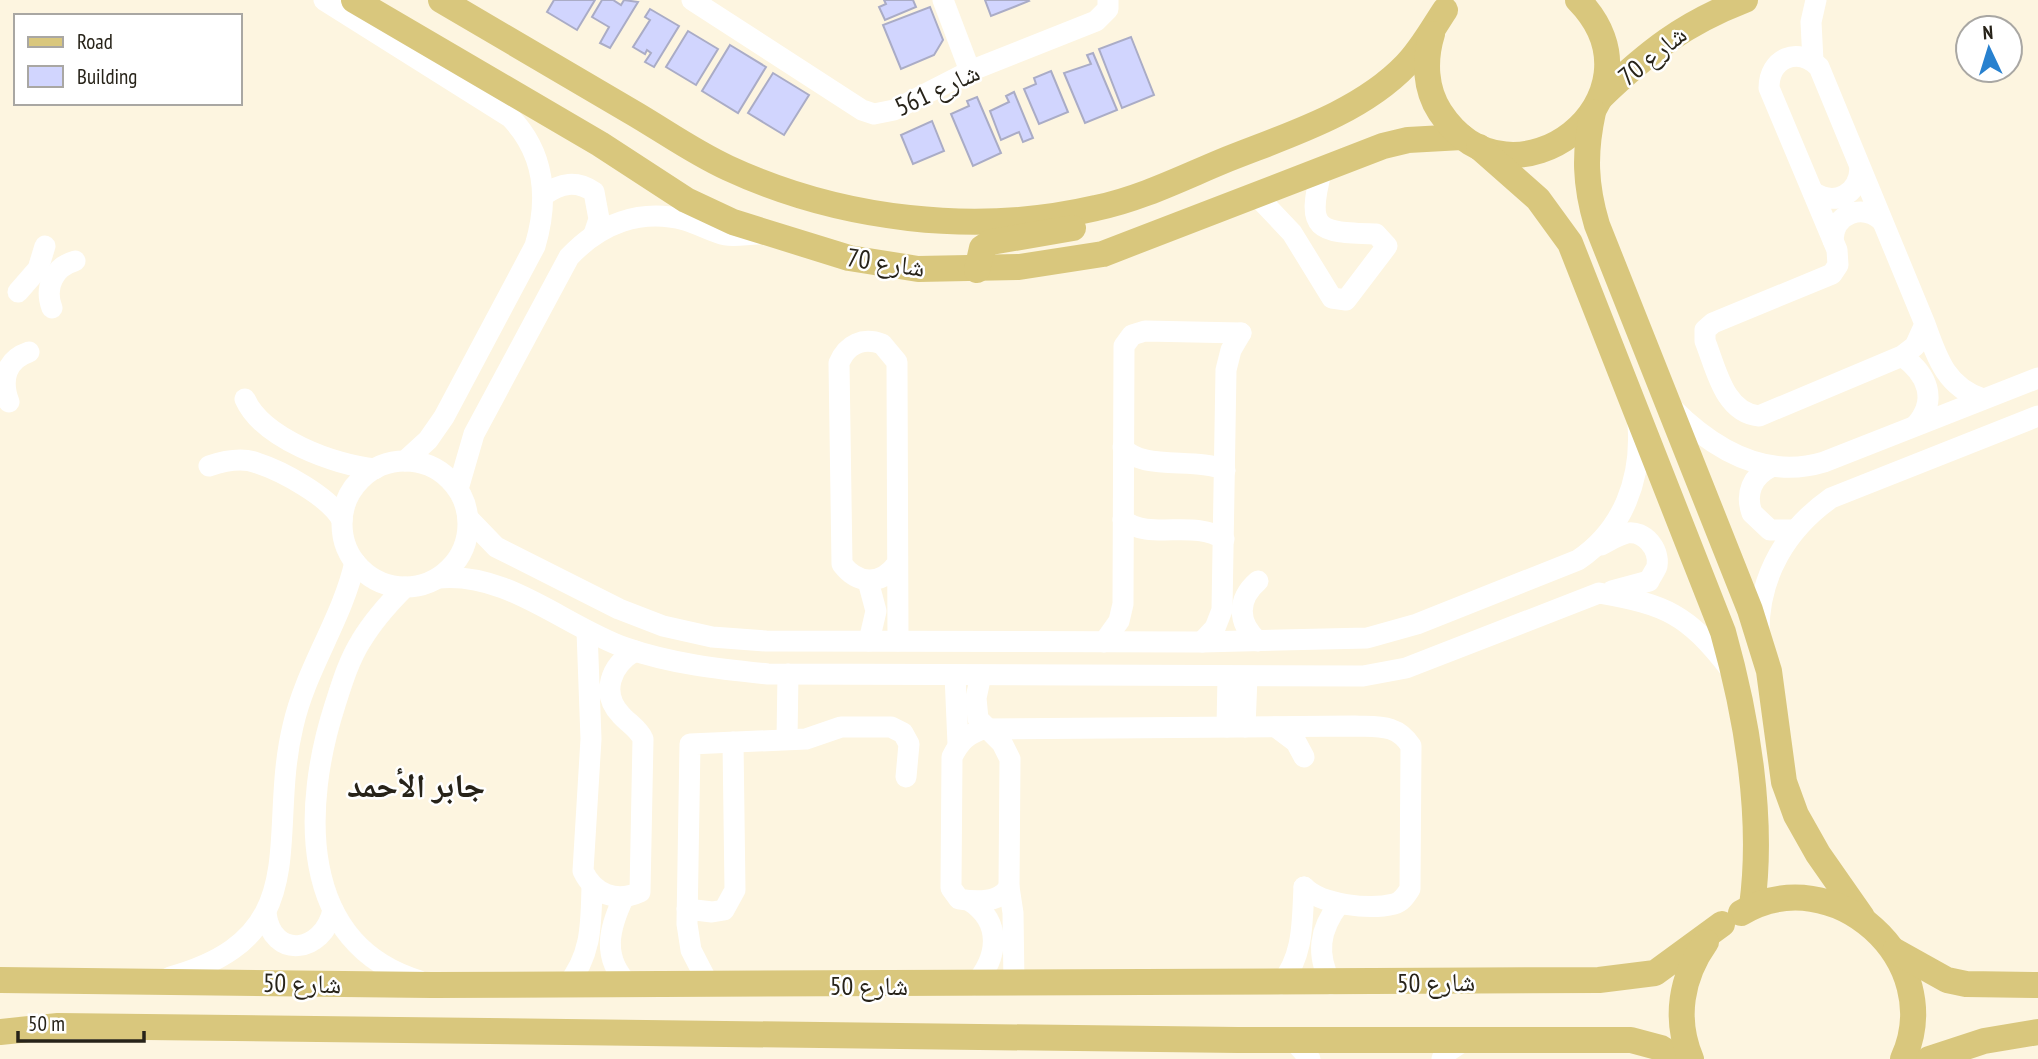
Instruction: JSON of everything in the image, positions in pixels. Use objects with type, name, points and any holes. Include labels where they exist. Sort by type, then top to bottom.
[{"type":"main road","name":"شارع 70","points":[[354,0],[600,144],[686,200],[765,233],[849,258],[918,269],[978,270],[1055,264],[1103,254],[1258,197],[1322,169],[1408,140],[1471,142],[1505,154],[1555,146],[1577,132],[1597,104],[1664,41],[1702,16],[1745,0]]},
{"type":"main road","name":"شارع 70","points":[[441,0],[729,169],[804,197],[908,218],[966,222],[1055,216],[1099,208],[1231,158],[1360,101],[1408,63],[1450,5]]},
{"type":"main road","points":[[1578,0],[1600,30],[1606,52],[1606,75],[1585,162],[1590,201],[1759,636],[1769,671],[1784,782],[1796,815],[1818,854],[1862,917],[1895,951],[1947,980],[1966,984],[2038,985]]},
{"type":"main road","points":[[1450,5],[1428,47],[1429,87],[1447,123],[1521,182],[1558,222],[1570,243],[1635,402],[1723,632],[1735,676],[1758,838],[1752,906]]},
{"type":"main road","points":[[978,270],[980,252],[986,244],[1065,232],[1090,218],[1099,208]]},
{"type":"main road","points":[[1691,1059],[1682,1030],[1683,991],[1697,954],[1722,924],[1752,906],[1770,900],[1808,897],[1845,907],[1862,917]]},
{"type":"main road","name":"شارع 50","points":[[0,980],[432,985],[974,985],[1331,984],[1629,978],[1655,972],[1722,924]]},
{"type":"main road","points":[[1895,951],[1908,979],[1913,1010],[1912,1031],[1903,1059]]},
{"type":"main road","name":"شارع 50","points":[[0,1032],[72,1026],[1301,1049],[1467,1040],[1631,1040],[1661,1048],[1679,1059]]},
{"type":"main road","points":[[1929,1059],[1984,1041],[2038,1032]]},
{"type":"street","points":[[324,0],[510,117],[526,134],[536,156],[544,195],[535,246],[444,417],[428,440],[405,461],[375,469],[365,476],[349,496],[342,520],[344,540],[355,562],[377,580],[405,587],[438,578],[459,576],[491,584],[548,608],[587,631],[635,651],[696,666],[788,674],[1363,676],[1406,668],[1600,593],[1640,586],[1649,581],[1657,566],[1652,545],[1635,533],[1616,537],[1578,560],[1417,624],[1367,638],[1104,642],[766,641],[712,637],[663,626],[581,592],[496,547],[468,518],[458,489],[435,468],[405,461]]},
{"type":"street","name":"شارع 561","points":[[692,0],[715,6],[862,110],[874,114],[894,110],[970,71],[1096,21],[1108,9],[1108,0]]},
{"type":"street","points":[[943,0],[970,71]]},
{"type":"street","points":[[1813,61],[1811,22],[1816,0]]},
{"type":"street","points":[[1924,324],[1919,340],[1902,356],[1759,416],[1745,413],[1731,403],[1705,341],[1705,330],[1713,323],[1832,274],[1838,257],[1769,88],[1772,70],[1786,58],[1795,56],[1813,61],[1819,67],[1948,377],[1963,391],[1983,399]]},
{"type":"street","points":[[1812,192],[1825,199],[1845,196],[1855,187],[1860,168]]},
{"type":"street","points":[[1258,197],[1292,233],[1332,298],[1346,300],[1387,246],[1376,234],[1329,232],[1321,225],[1315,215],[1314,200],[1322,169]]},
{"type":"street","points":[[544,195],[566,184],[582,184],[594,192],[598,219],[594,234]]},
{"type":"street","points":[[1833,240],[1838,222],[1848,214],[1870,212],[1882,221]]},
{"type":"street","points":[[458,489],[474,434],[569,257],[594,234],[615,223],[665,216],[727,235],[765,233]]},
{"type":"street","points":[[18,292],[38,269],[44,246]]},
{"type":"street","points":[[52,308],[50,285],[56,272],[75,261]]},
{"type":"street","points":[[1104,642],[1115,629],[1122,613],[1123,353],[1132,335],[1145,331],[1241,333],[1231,350],[1226,370],[1222,610],[1215,628],[1202,642]]},
{"type":"street","points":[[896,565],[884,577],[868,581],[853,576],[842,564],[839,362],[846,349],[859,342],[882,344],[897,362],[898,641]]},
{"type":"street","points":[[9,402],[4,379],[9,365],[29,352]]},
{"type":"street","points":[[1902,356],[1918,368],[1928,387],[1927,408],[1915,426]]},
{"type":"street","points":[[1672,408],[1717,445],[1771,467],[1811,466],[2038,377]]},
{"type":"street","points":[[245,398],[256,418],[273,432],[338,462],[375,469]]},
{"type":"street","points":[[1597,547],[1615,525],[1636,477],[1639,452],[1635,402]]},
{"type":"street","points":[[1759,636],[1764,588],[1776,557],[1794,530],[1831,498],[2038,416]]},
{"type":"street","points":[[1123,447],[1131,456],[1143,460],[1199,462],[1225,470]]},
{"type":"street","points":[[209,466],[233,460],[258,463],[327,501],[342,520]]},
{"type":"street","points":[[1771,467],[1758,475],[1750,489],[1752,513],[1770,530],[1794,530]]},
{"type":"street","points":[[438,578],[462,553],[468,518]]},
{"type":"street","points":[[1123,520],[1136,527],[1204,530],[1224,539]]},
{"type":"street","points":[[154,981],[192,971],[228,953],[244,941],[266,913],[281,864],[284,778],[293,726],[309,674],[343,604],[355,562]]},
{"type":"street","points":[[868,581],[876,611],[869,641]]},
{"type":"street","points":[[1258,581],[1245,596],[1242,606],[1244,626],[1258,641]]},
{"type":"street","points":[[405,587],[380,613],[359,643],[344,677],[326,733],[316,796],[315,849],[318,870],[332,910],[344,928],[374,958],[392,970],[432,985]]},
{"type":"street","points":[[1600,593],[1632,598],[1669,610],[1705,636],[1735,676]]},
{"type":"street","points":[[587,631],[590,739],[583,871],[593,886],[607,895],[624,897],[639,892],[643,739],[617,711],[610,687],[619,663],[635,651]]},
{"type":"street","points":[[787,739],[788,674]]},
{"type":"street","points":[[955,675],[958,744]]},
{"type":"street","points":[[981,675],[976,710],[984,729],[1002,743],[1010,759]]},
{"type":"street","points":[[1236,727],[1238,677]]},
{"type":"street","points":[[590,739],[604,723],[617,720],[630,723]]},
{"type":"street","points":[[1276,727],[1296,742],[1304,757],[1314,742],[1331,726]]},
{"type":"street","points":[[709,985],[691,950],[687,908],[688,747],[692,744],[806,739],[841,727],[891,727],[903,733],[909,744],[906,777]]},
{"type":"street","points":[[1009,887],[997,899],[970,901],[959,899],[951,888],[952,757],[958,744],[968,734],[984,729],[1041,728],[1392,727],[1404,734],[1411,746],[1410,889],[1404,898],[1394,904],[1339,904],[1325,902],[1304,887],[1301,943],[1295,962],[1281,984]]},
{"type":"street","points":[[1014,984],[1013,913],[1009,887],[1010,759],[1014,750],[1041,728]]},
{"type":"street","points":[[687,908],[712,912],[724,909],[735,890],[733,742]]},
{"type":"street","points":[[567,985],[584,961],[590,938],[593,886]]},
{"type":"street","points":[[624,897],[611,922],[608,943],[612,962],[629,985]]},
{"type":"street","points":[[970,901],[985,914],[994,935],[994,951],[986,971],[974,985]]},
{"type":"street","points":[[1331,984],[1321,947],[1326,921],[1339,904]]},
{"type":"street","points":[[266,913],[267,921],[278,939],[288,945],[304,946],[325,932],[332,910]]},
{"type":"street","points":[[1442,1059],[1467,1040]]},
{"type":"building","points":[[554,0],[595,0],[577,30],[547,12]]},
{"type":"building","points":[[602,0],[613,0],[621,5],[624,0],[638,2],[610,48],[600,43],[609,27],[592,17]]},
{"type":"building","points":[[884,0],[913,0],[916,7],[885,20],[879,7],[886,4]]},
{"type":"building","points":[[985,0],[1028,0],[1029,1],[991,16]]},
{"type":"building","points":[[930,7],[943,40],[934,55],[901,69],[883,25]]},
{"type":"building","points":[[650,9],[679,26],[654,67],[645,62],[651,53],[647,50],[645,54],[633,47],[650,20],[645,17]]},
{"type":"building","points":[[688,31],[718,49],[696,85],[666,67]]},
{"type":"building","points":[[1131,37],[1154,95],[1122,108],[1099,49]]},
{"type":"building","points":[[730,45],[766,67],[738,113],[702,91]]},
{"type":"building","points":[[1093,53],[1117,110],[1085,123],[1064,73],[1091,64],[1087,55]]},
{"type":"building","points":[[1051,71],[1068,112],[1039,124],[1024,89],[1036,84],[1034,78]]},
{"type":"building","points":[[773,73],[809,95],[784,135],[748,113]]},
{"type":"building","points":[[1014,92],[1033,138],[1023,142],[1019,132],[1001,140],[990,111],[1009,102],[1006,96]]},
{"type":"building","points":[[977,97],[1001,153],[973,166],[951,114],[969,106],[967,101]]},
{"type":"building","points":[[932,121],[944,151],[913,164],[901,135]]},
{"type":"district","name":"جابر الأحمد","points":[[416,784]]}]
